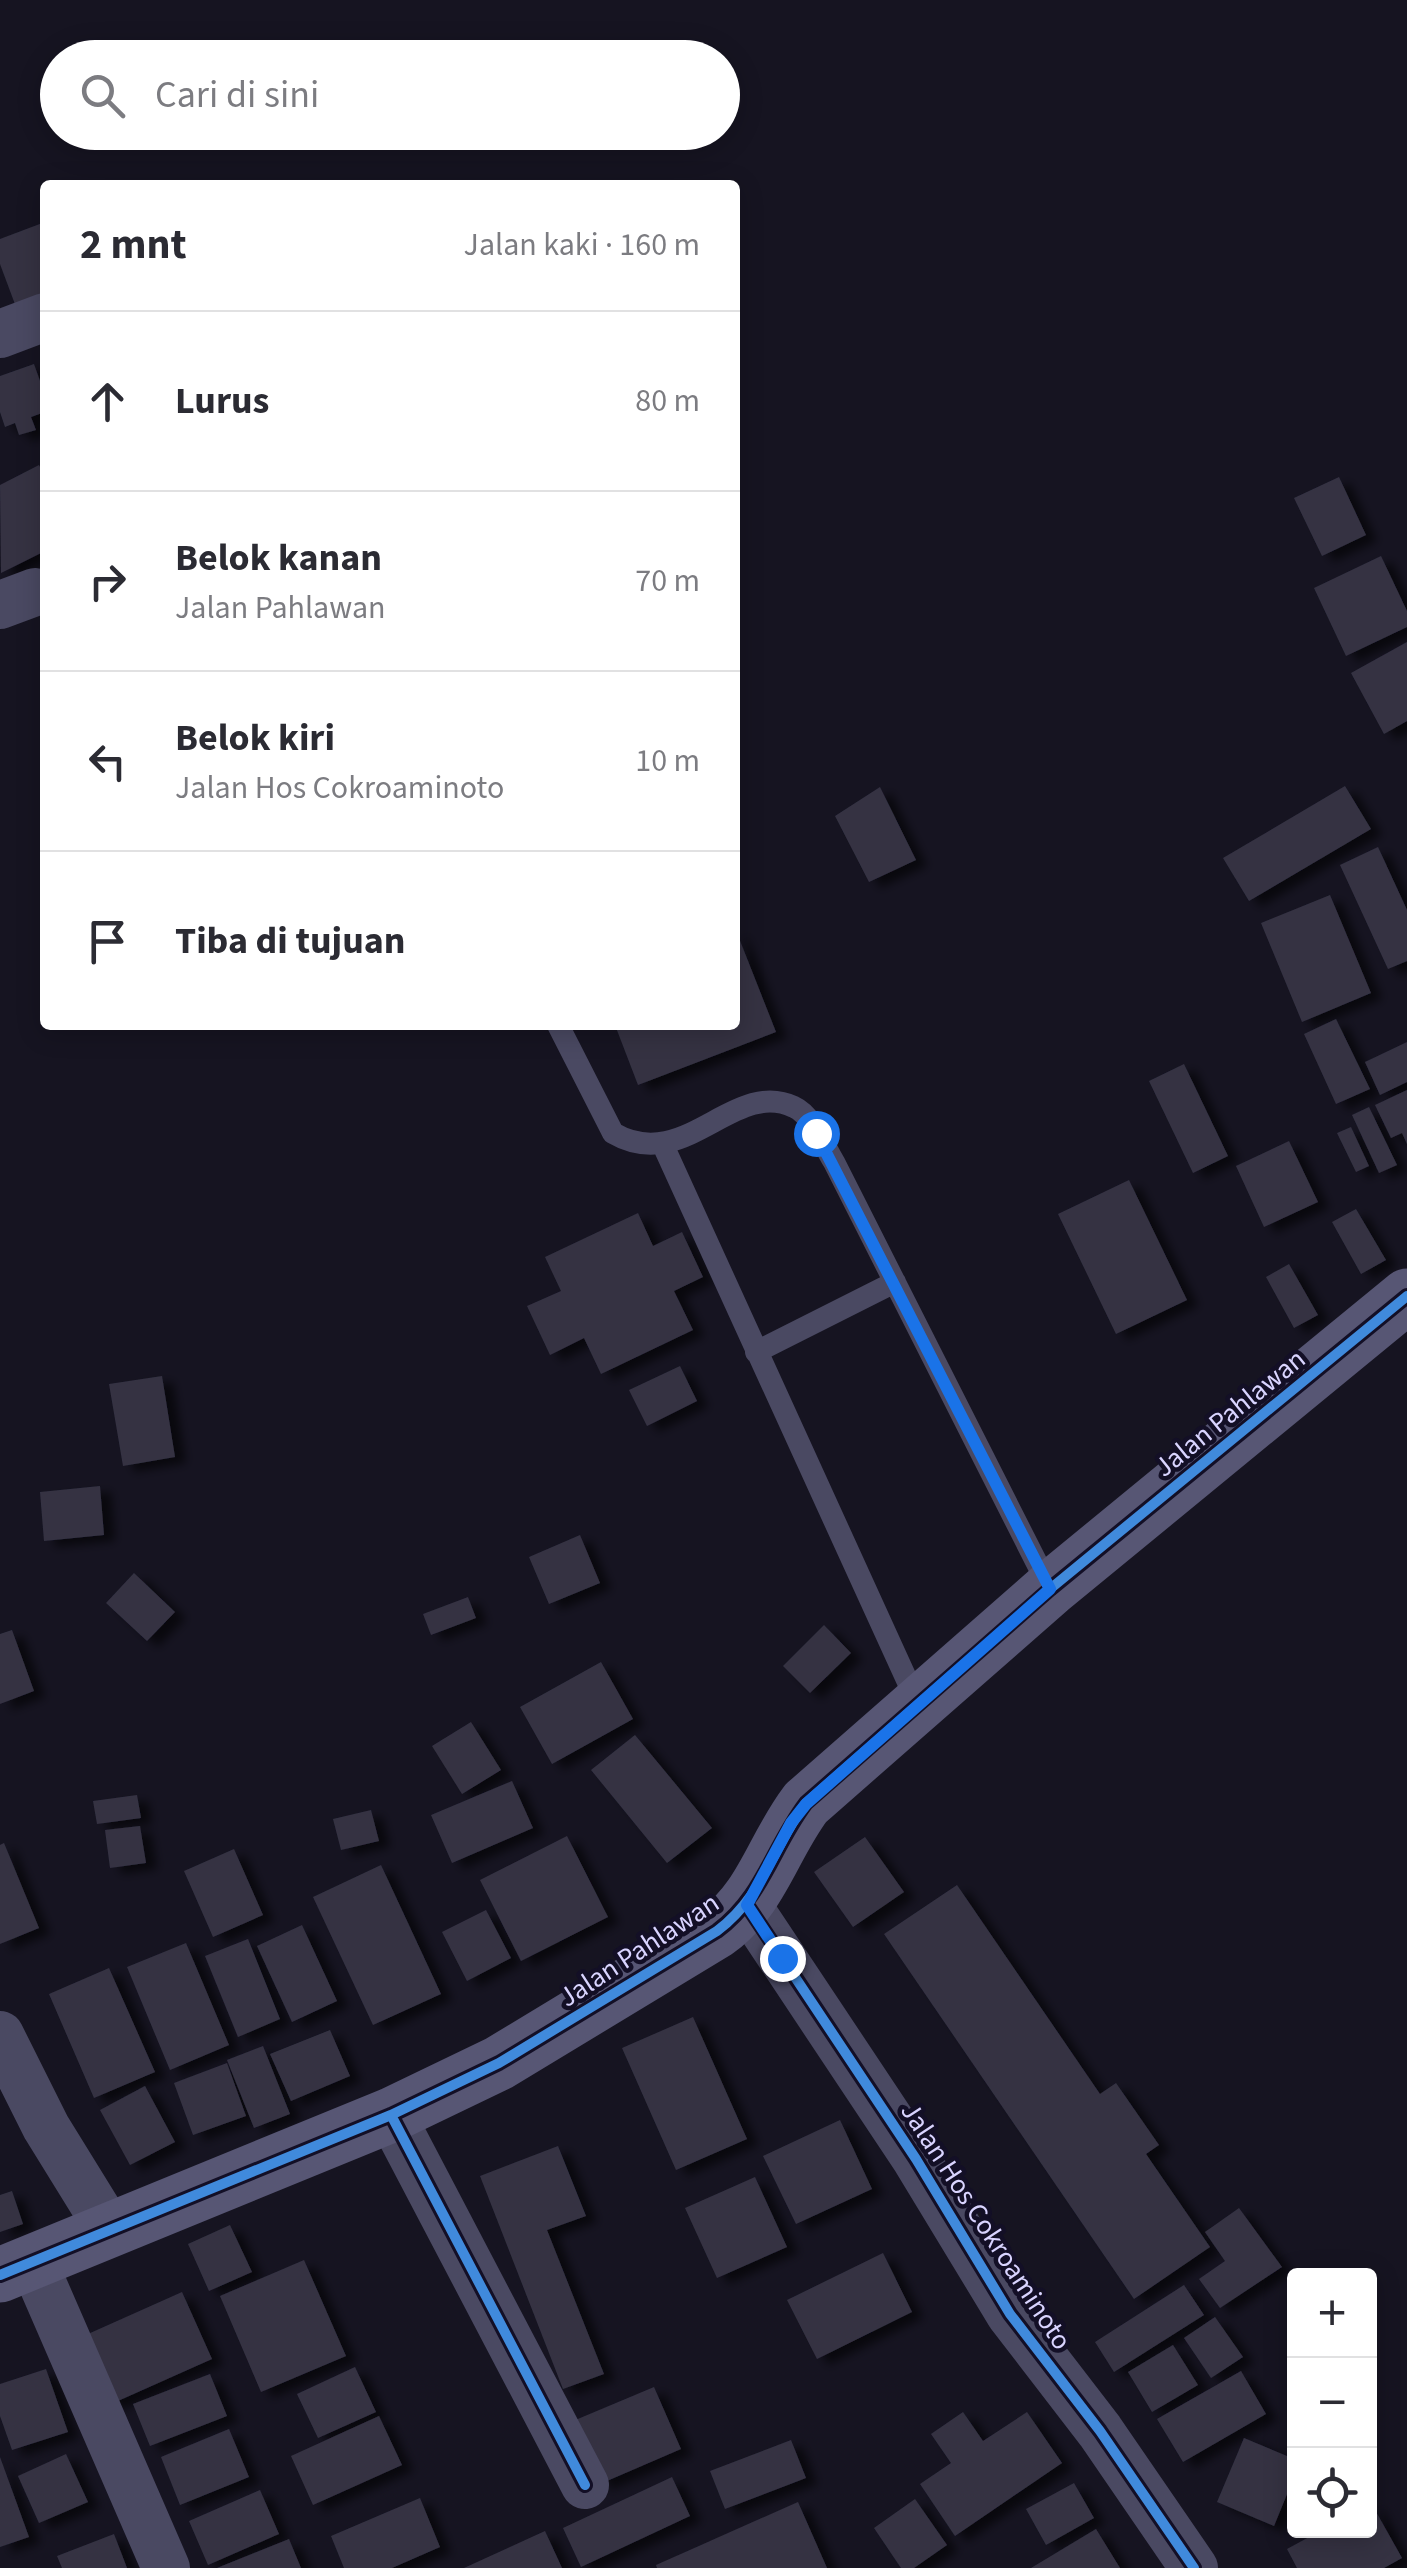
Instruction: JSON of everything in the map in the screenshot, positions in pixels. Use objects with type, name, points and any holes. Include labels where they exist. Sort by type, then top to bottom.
[{"type":"street","points":[[0,334],[40,319]]},
{"type":"street","name":"Jalan Pahlawan","points":[[16,2269],[391,2115],[500,2064],[718,1931],[747,1905],[791,1823],[806,1804],[917,1702],[1050,1589],[1407,1296]]},
{"type":"street","name":"Jalan Hos Cokroaminoto","points":[[747,1905],[916,2159],[1010,2314],[1100,2431],[1194,2568]]},
{"type":"street","points":[[0,2035],[46,2127],[109,2229]]},
{"type":"street","points":[[391,2115],[585,2485]]},
{"type":"street","points":[[16,2269],[166,2568]]},
{"type":"lane","points":[[560,1030],[612,1133],[628,1142],[663,1145],[749,1105],[776,1102],[796,1107],[834,1162],[1050,1589]]},
{"type":"lane","points":[[663,1145],[917,1702]]},
{"type":"lane","points":[[756,1352],[895,1282]]},
{"type":"building","points":[[40,224],[40,299],[16,307],[0,264],[0,239]]},
{"type":"building","points":[[34,364],[40,381],[40,414],[31,417],[36,430],[19,435],[15,423],[5,427],[0,412],[0,376]]},
{"type":"building","points":[[40,467],[40,554],[1,573],[0,485]]},
{"type":"building","points":[[1339,477],[1366,535],[1322,556],[1294,498]]},
{"type":"building","points":[[1381,556],[1407,611],[1407,627],[1346,656],[1314,588]]},
{"type":"building","points":[[1407,642],[1407,721],[1384,734],[1351,673]]},
{"type":"building","points":[[1345,786],[1371,829],[1249,901],[1223,858]]},
{"type":"building","points":[[880,787],[916,860],[869,882],[835,816]]},
{"type":"building","points":[[1378,847],[1407,910],[1407,961],[1388,969],[1340,865]]},
{"type":"building","points":[[1330,895],[1371,993],[1302,1022],[1261,923]]},
{"type":"building","points":[[740,941],[776,1032],[638,1085],[617,1030],[740,1030]]},
{"type":"building","points":[[1336,1019],[1370,1089],[1336,1104],[1304,1034]]},
{"type":"building","points":[[1407,1042],[1407,1082],[1380,1095],[1365,1062]]},
{"type":"building","points":[[1184,1064],[1228,1156],[1193,1173],[1149,1081]]},
{"type":"building","points":[[1407,1090],[1407,1144],[1402,1133],[1391,1138],[1375,1105]]},
{"type":"building","points":[[1369,1107],[1397,1165],[1379,1173],[1352,1115]]},
{"type":"building","points":[[1351,1127],[1369,1166],[1356,1172],[1337,1133]]},
{"type":"building","points":[[1289,1141],[1318,1202],[1264,1227],[1236,1166]]},
{"type":"building","points":[[1129,1180],[1187,1300],[1116,1334],[1058,1214]]},
{"type":"building","points":[[1356,1209],[1386,1260],[1361,1274],[1332,1222]]},
{"type":"building","points":[[638,1213],[653,1246],[682,1232],[703,1277],[674,1291],[693,1330],[601,1374],[584,1338],[550,1355],[527,1306],[561,1291],[545,1257]]},
{"type":"building","points":[[1289,1264],[1318,1315],[1294,1328],[1266,1277]]},
{"type":"building","points":[[680,1366],[697,1401],[647,1426],[629,1390]]},
{"type":"building","points":[[162,1376],[175,1457],[123,1466],[109,1384]]},
{"type":"building","points":[[100,1486],[104,1535],[44,1541],[40,1492]]},
{"type":"building","points":[[580,1535],[600,1583],[549,1604],[529,1557]]},
{"type":"building","points":[[134,1573],[175,1612],[147,1641],[106,1603]]},
{"type":"building","points":[[468,1597],[476,1618],[431,1635],[423,1614]]},
{"type":"building","points":[[824,1625],[851,1653],[810,1693],[783,1666]]},
{"type":"building","points":[[12,1630],[34,1691],[0,1704],[0,1634]]},
{"type":"building","points":[[601,1662],[633,1719],[552,1764],[520,1707]]},
{"type":"building","points":[[471,1722],[501,1770],[462,1794],[432,1746]]},
{"type":"building","points":[[635,1735],[712,1828],[667,1863],[591,1770]]},
{"type":"building","points":[[512,1781],[533,1828],[452,1863],[431,1815]]},
{"type":"building","points":[[137,1795],[141,1818],[97,1824],[93,1801]]},
{"type":"building","points":[[371,1810],[379,1841],[341,1850],[333,1819]]},
{"type":"building","points":[[140,1826],[146,1863],[110,1868],[105,1830]]},
{"type":"building","points":[[567,1836],[608,1917],[521,1961],[480,1880]]},
{"type":"building","points":[[865,1837],[904,1892],[853,1927],[814,1872]]},
{"type":"building","points":[[4,1843],[39,1928],[0,1944],[0,1845]]},
{"type":"building","points":[[234,1849],[263,1915],[213,1937],[184,1871]]},
{"type":"building","points":[[381,1865],[441,1994],[373,2025],[313,1897]]},
{"type":"building","points":[[957,1885],[1100,2094],[1116,2083],[1159,2145],[1146,2154],[1210,2247],[1134,2299],[884,1934]]},
{"type":"building","points":[[486,1910],[511,1958],[467,1981],[442,1932]]},
{"type":"building","points":[[302,1925],[337,2001],[292,2022],[257,1946]]},
{"type":"building","points":[[248,1939],[280,2019],[238,2037],[205,1956]]},
{"type":"building","points":[[186,1943],[229,2045],[170,2070],[127,1967]]},
{"type":"building","points":[[109,1968],[155,2072],[94,2098],[49,1994]]},
{"type":"building","points":[[693,2017],[747,2139],[676,2170],[622,2048]]},
{"type":"building","points":[[330,2030],[350,2076],[291,2101],[270,2054]]},
{"type":"building","points":[[263,2046],[290,2114],[254,2128],[227,2060]]},
{"type":"building","points":[[227,2063],[246,2116],[193,2135],[174,2083]]},
{"type":"building","points":[[145,2086],[175,2142],[130,2165],[100,2110]]},
{"type":"building","points":[[840,2120],[872,2189],[796,2224],[763,2156]]},
{"type":"building","points":[[558,2146],[586,2216],[547,2230],[604,2374],[563,2389],[480,2176]]},
{"type":"building","points":[[755,2177],[787,2247],[717,2278],[685,2208]]},
{"type":"building","points":[[12,2191],[23,2224],[0,2232],[0,2195]]},
{"type":"building","points":[[1239,2208],[1282,2267],[1220,2308],[1199,2279],[1225,2261],[1205,2232]]},
{"type":"building","points":[[230,2225],[252,2272],[209,2291],[188,2244]]},
{"type":"building","points":[[883,2253],[912,2312],[817,2359],[787,2300]]},
{"type":"building","points":[[304,2260],[346,2356],[261,2392],[220,2296]]},
{"type":"building","points":[[1184,2285],[1204,2315],[1114,2372],[1095,2342]]},
{"type":"building","points":[[182,2292],[212,2359],[109,2405],[79,2338]]},
{"type":"building","points":[[1215,2317],[1243,2357],[1211,2378],[1184,2338]]},
{"type":"building","points":[[1173,2345],[1198,2385],[1152,2412],[1128,2372]]},
{"type":"building","points":[[355,2367],[376,2412],[318,2438],[297,2394]]},
{"type":"building","points":[[46,2369],[68,2432],[12,2450],[0,2416],[0,2384]]},
{"type":"building","points":[[1241,2371],[1266,2414],[1183,2462],[1157,2419]]},
{"type":"building","points":[[210,2374],[227,2416],[150,2446],[133,2404]]},
{"type":"building","points":[[654,2387],[681,2449],[600,2484],[573,2421]]},
{"type":"building","points":[[963,2412],[983,2441],[1027,2412],[1062,2463],[955,2536],[920,2484],[951,2463],[931,2434]]},
{"type":"building","points":[[379,2416],[402,2465],[313,2505],[291,2456]]},
{"type":"building","points":[[229,2429],[249,2477],[180,2505],[161,2457]]},
{"type":"building","points":[[1244,2438],[1287,2456],[1287,2494],[1274,2526],[1217,2502]]},
{"type":"building","points":[[791,2440],[806,2478],[725,2509],[710,2471]]},
{"type":"building","points":[[66,2454],[88,2502],[39,2523],[18,2476]]},
{"type":"building","points":[[0,2457],[29,2537],[0,2547]]},
{"type":"building","points":[[672,2477],[690,2516],[581,2567],[563,2528]]},
{"type":"building","points":[[1074,2483],[1094,2518],[1046,2545],[1026,2509]]},
{"type":"building","points":[[260,2490],[279,2534],[208,2565],[189,2521]]},
{"type":"building","points":[[420,2498],[440,2547],[392,2568],[344,2568],[331,2536]]},
{"type":"building","points":[[915,2499],[947,2545],[914,2568],[901,2568],[874,2528]]},
{"type":"building","points":[[798,2502],[827,2568],[657,2568],[656,2565]]},
{"type":"building","points":[[1377,2513],[1402,2558],[1384,2568],[1297,2568],[1287,2549],[1307,2538],[1377,2538]]},
{"type":"building","points":[[1096,2529],[1120,2568],[1031,2568]]},
{"type":"building","points":[[545,2531],[562,2568],[464,2568]]},
{"type":"building","points":[[114,2534],[127,2568],[62,2568],[57,2556]]},
{"type":"building","points":[[289,2539],[301,2568],[217,2568]]},
{"type":"cycle path","points":[[0,2275],[391,2115],[499,2063],[717,1931],[746,1903],[806,1803],[1050,1589],[1407,1296]]},
{"type":"cycle path","points":[[747,1905],[916,2159],[1010,2314],[1100,2431],[1194,2568]]},
{"type":"cycle path","points":[[391,2115],[585,2485]]},
{"type":"route","points":[[782,1958],[747,1905],[791,1823],[806,1804],[917,1702],[1050,1589],[816,1133]]}]
